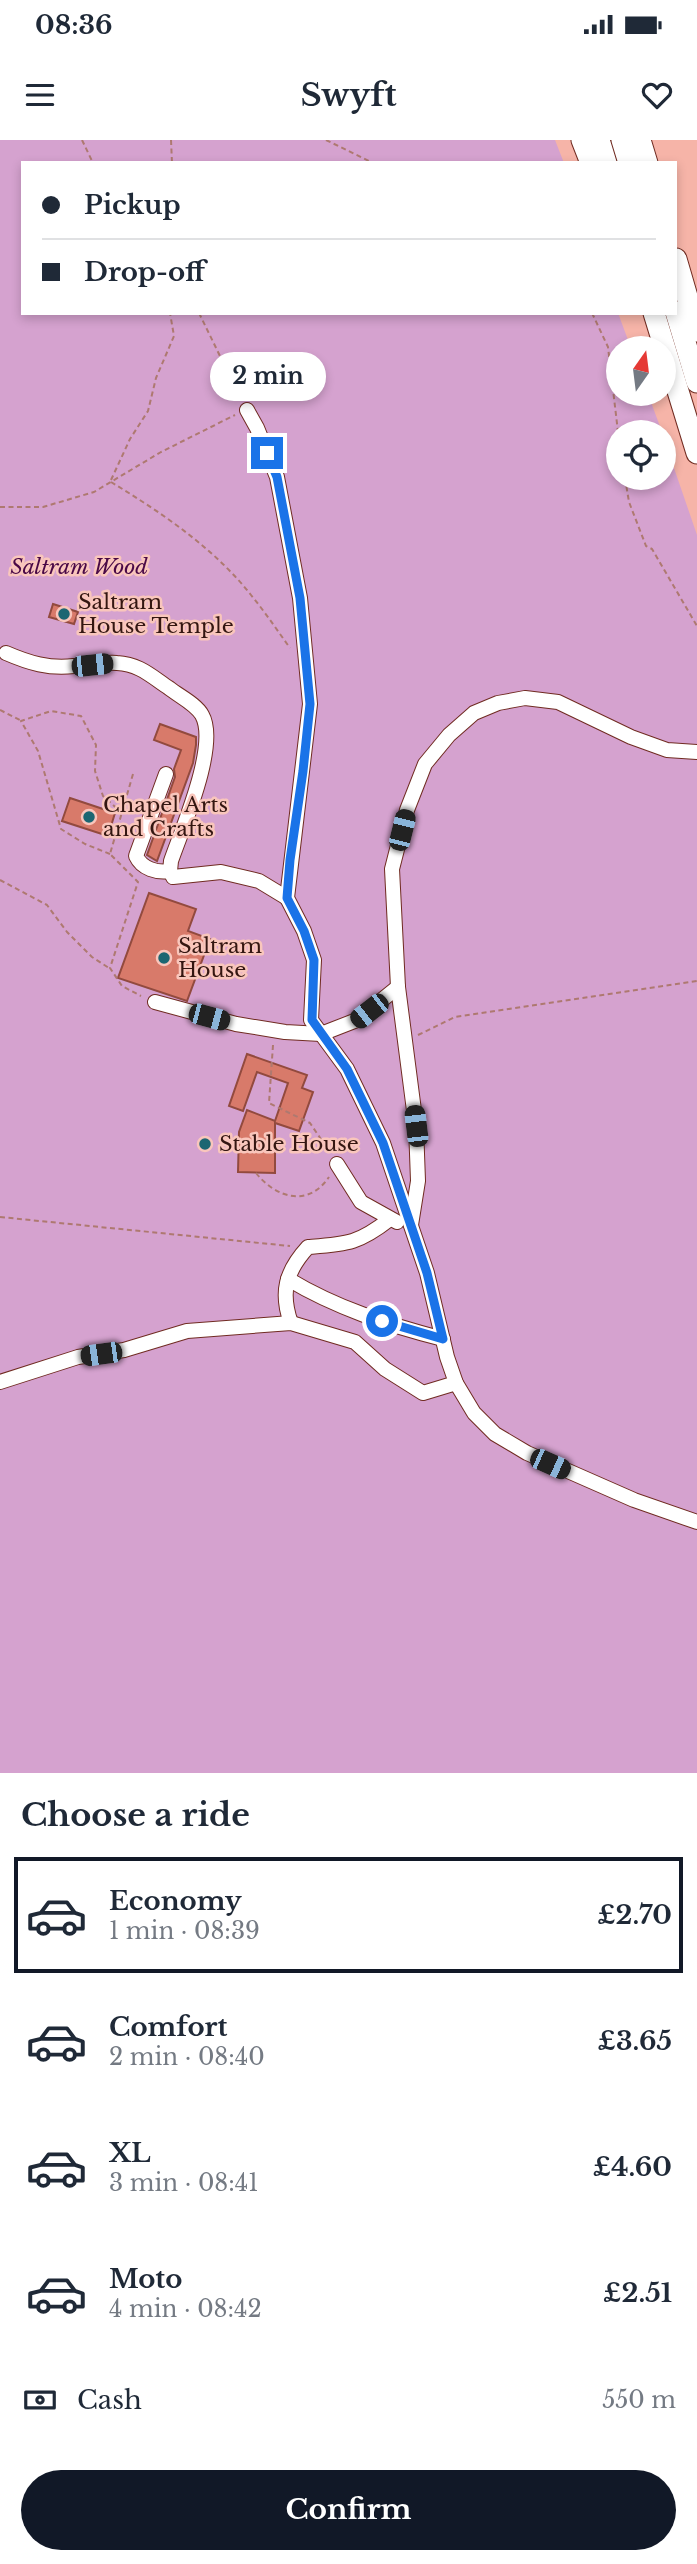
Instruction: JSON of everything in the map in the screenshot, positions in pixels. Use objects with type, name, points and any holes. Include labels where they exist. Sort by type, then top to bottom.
[{"type":"highway","points":[[582,140],[590,161]]},
{"type":"highway","points":[[598,140],[605,161]]},
{"type":"highway","points":[[627,140],[629,161]]},
{"type":"highway","points":[[627,140],[645,161]]},
{"type":"highway","points":[[677,262],[697,331]]},
{"type":"highway","points":[[655,315],[697,453]]},
{"type":"highway","points":[[677,315],[697,382]]},
{"type":"lane","points":[[247,410],[277,477],[300,598],[310,704],[287,898]]},
{"type":"lane","points":[[6,653],[29,663],[46,666],[71,667],[113,662],[140,667],[202,715],[206,745],[203,767],[171,861],[170,872],[173,877],[221,872],[259,881],[287,898],[304,931],[314,960],[312,1020],[347,1069],[383,1143],[427,1273],[456,1383],[474,1413],[495,1434],[527,1453],[634,1500],[697,1522]]},
{"type":"lane","points":[[411,1227],[418,1181],[416,1126],[398,987],[392,869],[407,810],[425,764],[449,735],[474,713],[498,703],[525,698],[558,702],[631,737],[667,750],[697,752]]},
{"type":"lane","points":[[166,774],[136,856],[143,866],[154,871],[170,872]]},
{"type":"lane","points":[[155,1002],[236,1024],[321,1034],[357,1020],[398,987]]},
{"type":"lane","points":[[337,1164],[361,1202],[390,1219],[411,1227]]},
{"type":"lane","points":[[291,1322],[284,1303],[288,1279],[294,1263],[308,1247],[351,1243],[390,1219]]},
{"type":"lane","points":[[288,1279],[318,1297],[362,1315],[443,1339]]},
{"type":"lane","points":[[0,1382],[78,1357],[124,1350],[187,1331],[291,1322],[355,1342],[385,1369],[423,1393],[456,1383]]},
{"type":"path","points":[[82,140],[92,161]]},
{"type":"path","points":[[172,140],[172,161]]},
{"type":"path","points":[[327,140],[369,161]]},
{"type":"path","points":[[110,481],[130,439],[148,411],[156,378],[174,336],[170,315]]},
{"type":"path","points":[[0,507],[43,507],[94,492],[161,452],[247,410],[200,315]]},
{"type":"path","points":[[593,315],[608,347],[617,420]]},
{"type":"path","points":[[110,481],[155,508],[221,563],[250,593],[305,667]]},
{"type":"path","points":[[627,490],[646,546],[652,549],[697,626]]},
{"type":"path","points":[[0,710],[21,721],[38,751],[61,829],[85,844],[110,854],[138,882],[110,968]]},
{"type":"path","points":[[21,721],[51,710],[81,716],[96,745],[95,771],[103,796],[122,813]]},
{"type":"path","points":[[110,854],[133,774]]},
{"type":"path","points":[[0,880],[47,905],[67,932],[92,957],[110,968],[122,986],[155,1002]]},
{"type":"path","points":[[405,1041],[455,1017],[697,981]]},
{"type":"path","points":[[256,1172],[268,1188],[292,1195],[308,1196],[321,1188],[337,1164],[310,1123],[269,1103],[274,1030]]},
{"type":"path","points":[[0,1217],[308,1247]]},
{"type":"green space","name":"Saltram Wood","points":[[0,140],[555,140],[563,161],[21,161],[21,315],[619,315],[627,336],[606,336],[606,406],[652,406],[658,420],[606,420],[606,490],[676,490],[676,474],[697,535],[697,1773],[0,1773]]},
{"type":"building","name":"Saltram House Temple","points":[[53,604],[78,612],[74,624],[49,617]]},
{"type":"building","points":[[160,724],[196,737],[196,745],[193,763],[157,861],[147,855],[175,777],[174,769],[181,750],[154,740]]},
{"type":"building","name":"Chapel Arts and Crafts","points":[[70,798],[115,813],[108,836],[62,821]]},
{"type":"building","name":"Saltram House","points":[[149,893],[196,909],[188,931],[210,939],[187,1001],[118,978]]},
{"type":"building","points":[[247,1054],[307,1075],[302,1088],[313,1092],[299,1131],[275,1123],[275,1173],[238,1172],[239,1132],[247,1110],[275,1121],[288,1083],[257,1072],[243,1111],[229,1106]]},
{"type":"place","name":"Saltram House Temple","points":[[64,614]]},
{"type":"place","name":"Chapel Arts and Crafts","points":[[89,817]]},
{"type":"place","name":"Saltram House","points":[[164,958]]},
{"type":"place","name":"Stable House","points":[[205,1144]]},
{"type":"route","points":[[267,453],[277,477],[300,598],[310,704],[287,898],[304,931],[314,960],[312,1020],[347,1069],[383,1143],[427,1273],[443,1339],[382,1321]]}]
